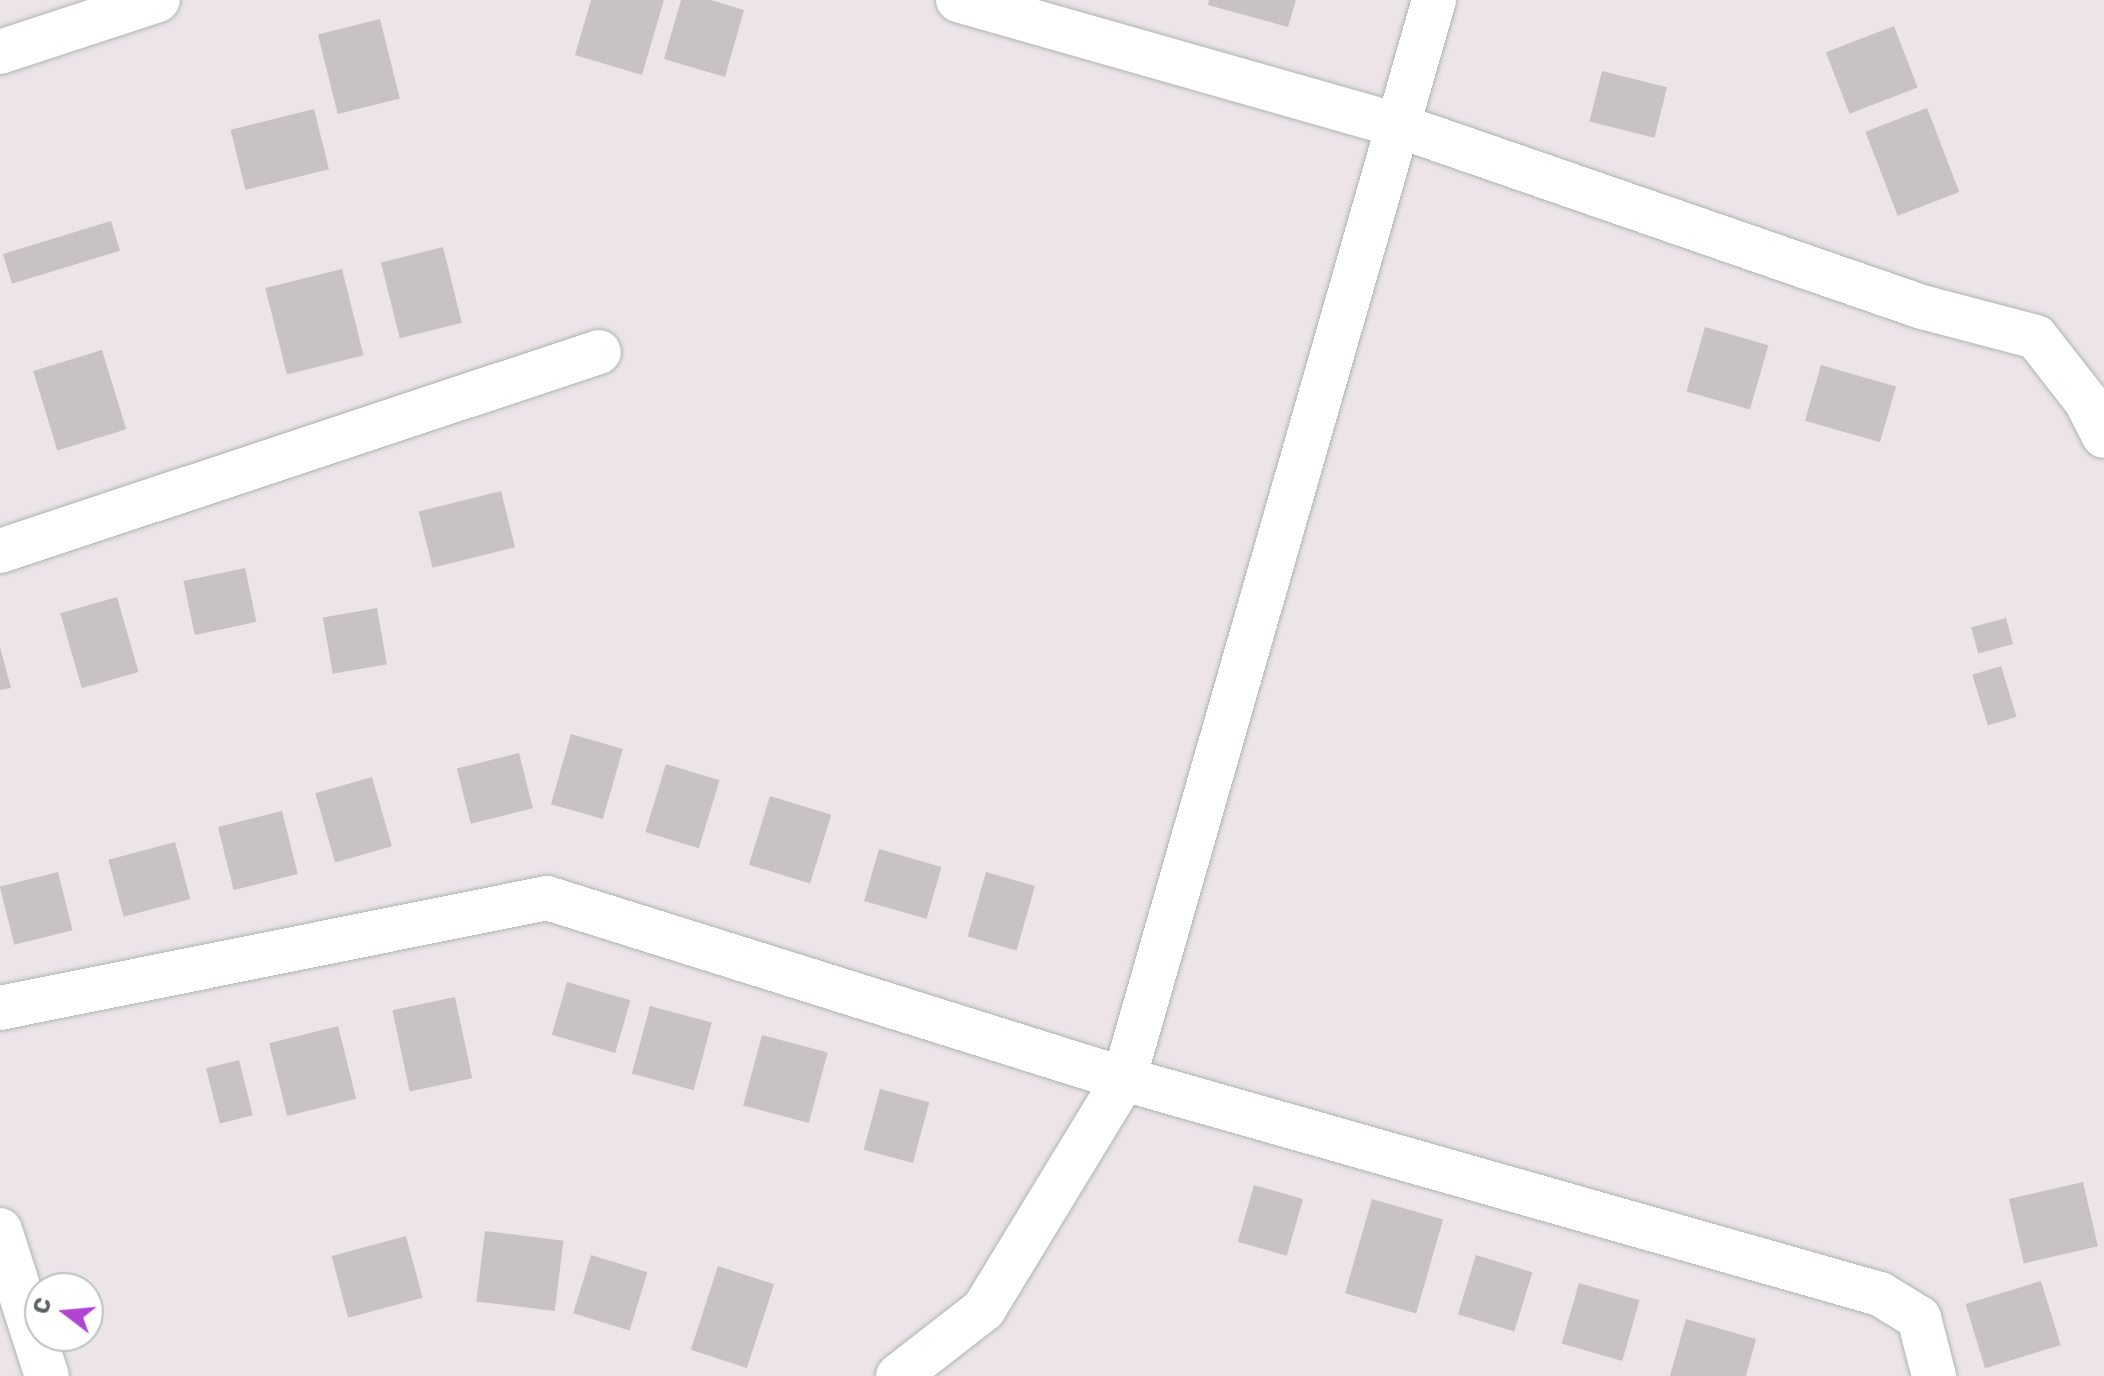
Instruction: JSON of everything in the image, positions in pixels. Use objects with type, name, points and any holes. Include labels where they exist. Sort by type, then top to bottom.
[{"type":"street","points":[[958,0],[1399,126],[1922,307],[2036,337],[2086,401],[2104,436]]},
{"type":"street","points":[[898,1376],[984,1309],[1124,1079],[1434,0]]},
{"type":"street","points":[[0,52],[146,2]]},
{"type":"street","points":[[0,551],[599,352]]},
{"type":"street","points":[[0,1008],[547,898],[1124,1079],[1880,1294],[1919,1318],[1934,1376]]},
{"type":"street","points":[[0,1230],[47,1376]]},
{"type":"building","points":[[591,0],[664,0],[642,75],[575,55]]},
{"type":"building","points":[[681,0],[711,0],[744,10],[725,77],[664,59]]},
{"type":"building","points":[[1209,0],[1296,0],[1288,27],[1208,5]]},
{"type":"building","points":[[380,19],[400,99],[338,114],[318,34]]},
{"type":"building","points":[[1894,26],[1918,88],[1850,114],[1826,52]]},
{"type":"building","points":[[1602,71],[1667,87],[1654,138],[1589,121]]},
{"type":"building","points":[[1927,108],[1959,192],[1898,216],[1865,132]]},
{"type":"building","points":[[314,109],[329,169],[246,190],[231,130]]},
{"type":"building","points":[[111,221],[120,251],[12,284],[3,254]]},
{"type":"building","points":[[443,247],[462,323],[400,338],[381,262]]},
{"type":"building","points":[[342,269],[364,355],[287,374],[265,288]]},
{"type":"building","points":[[1705,327],[1768,345],[1750,410],[1687,391]]},
{"type":"building","points":[[102,350],[126,429],[57,450],[33,371]]},
{"type":"building","points":[[1821,365],[1896,386],[1880,442],[1805,421]]},
{"type":"building","points":[[501,491],[515,547],[433,568],[419,512]]},
{"type":"building","points":[[245,568],[256,622],[195,635],[183,581]]},
{"type":"building","points":[[117,597],[138,672],[82,688],[60,613]]},
{"type":"building","points":[[377,608],[387,664],[333,674],[323,618]]},
{"type":"building","points":[[2006,618],[2013,644],[1978,653],[1971,627]]},
{"type":"building","points":[[0,647],[11,688],[0,690]]},
{"type":"building","points":[[2001,666],[2016,717],[1988,725],[1972,675]]},
{"type":"building","points":[[571,734],[623,749],[603,819],[551,804]]},
{"type":"building","points":[[519,753],[533,808],[471,824],[457,768]]},
{"type":"building","points":[[666,764],[720,780],[699,848],[645,832]]},
{"type":"building","points":[[372,777],[392,846],[335,862],[315,793]]},
{"type":"building","points":[[770,796],[831,815],[810,884],[749,865]]},
{"type":"building","points":[[282,811],[298,874],[234,890],[218,827]]},
{"type":"building","points":[[175,842],[190,899],[124,917],[108,860]]},
{"type":"building","points":[[879,849],[941,867],[927,919],[864,901]]},
{"type":"building","points":[[58,872],[73,930],[14,945],[0,886]]},
{"type":"building","points":[[986,872],[1035,886],[1017,950],[968,936]]},
{"type":"building","points":[[567,982],[630,1000],[615,1053],[552,1035]]},
{"type":"building","points":[[455,997],[472,1078],[410,1091],[392,1010]]},
{"type":"building","points":[[650,1006],[712,1023],[694,1090],[632,1074]]},
{"type":"building","points":[[338,1026],[356,1099],[287,1116],[269,1043]]},
{"type":"building","points":[[762,1035],[828,1053],[809,1123],[743,1106]]},
{"type":"building","points":[[239,1060],[253,1115],[220,1124],[206,1068]]},
{"type":"building","points":[[880,1089],[929,1102],[913,1163],[864,1150]]},
{"type":"building","points":[[2083,1182],[2098,1246],[2024,1263],[2009,1199]]},
{"type":"building","points":[[1254,1185],[1303,1199],[1287,1256],[1238,1242]]},
{"type":"building","points":[[1372,1199],[1443,1219],[1416,1314],[1345,1293]]},
{"type":"building","points":[[485,1231],[563,1241],[555,1311],[476,1301]]},
{"type":"building","points":[[406,1236],[423,1298],[348,1318],[332,1256]]},
{"type":"building","points":[[591,1255],[647,1272],[630,1331],[573,1313]]},
{"type":"building","points":[[1476,1255],[1532,1272],[1514,1332],[1458,1314]]},
{"type":"building","points":[[718,1266],[774,1284],[747,1368],[691,1350]]},
{"type":"building","points":[[2041,1281],[2061,1345],[1985,1368],[1965,1304]]},
{"type":"building","points":[[1579,1283],[1640,1300],[1622,1361],[1562,1344]]},
{"type":"building","points":[[1686,1319],[1756,1339],[1746,1376],[1670,1376]]}]
